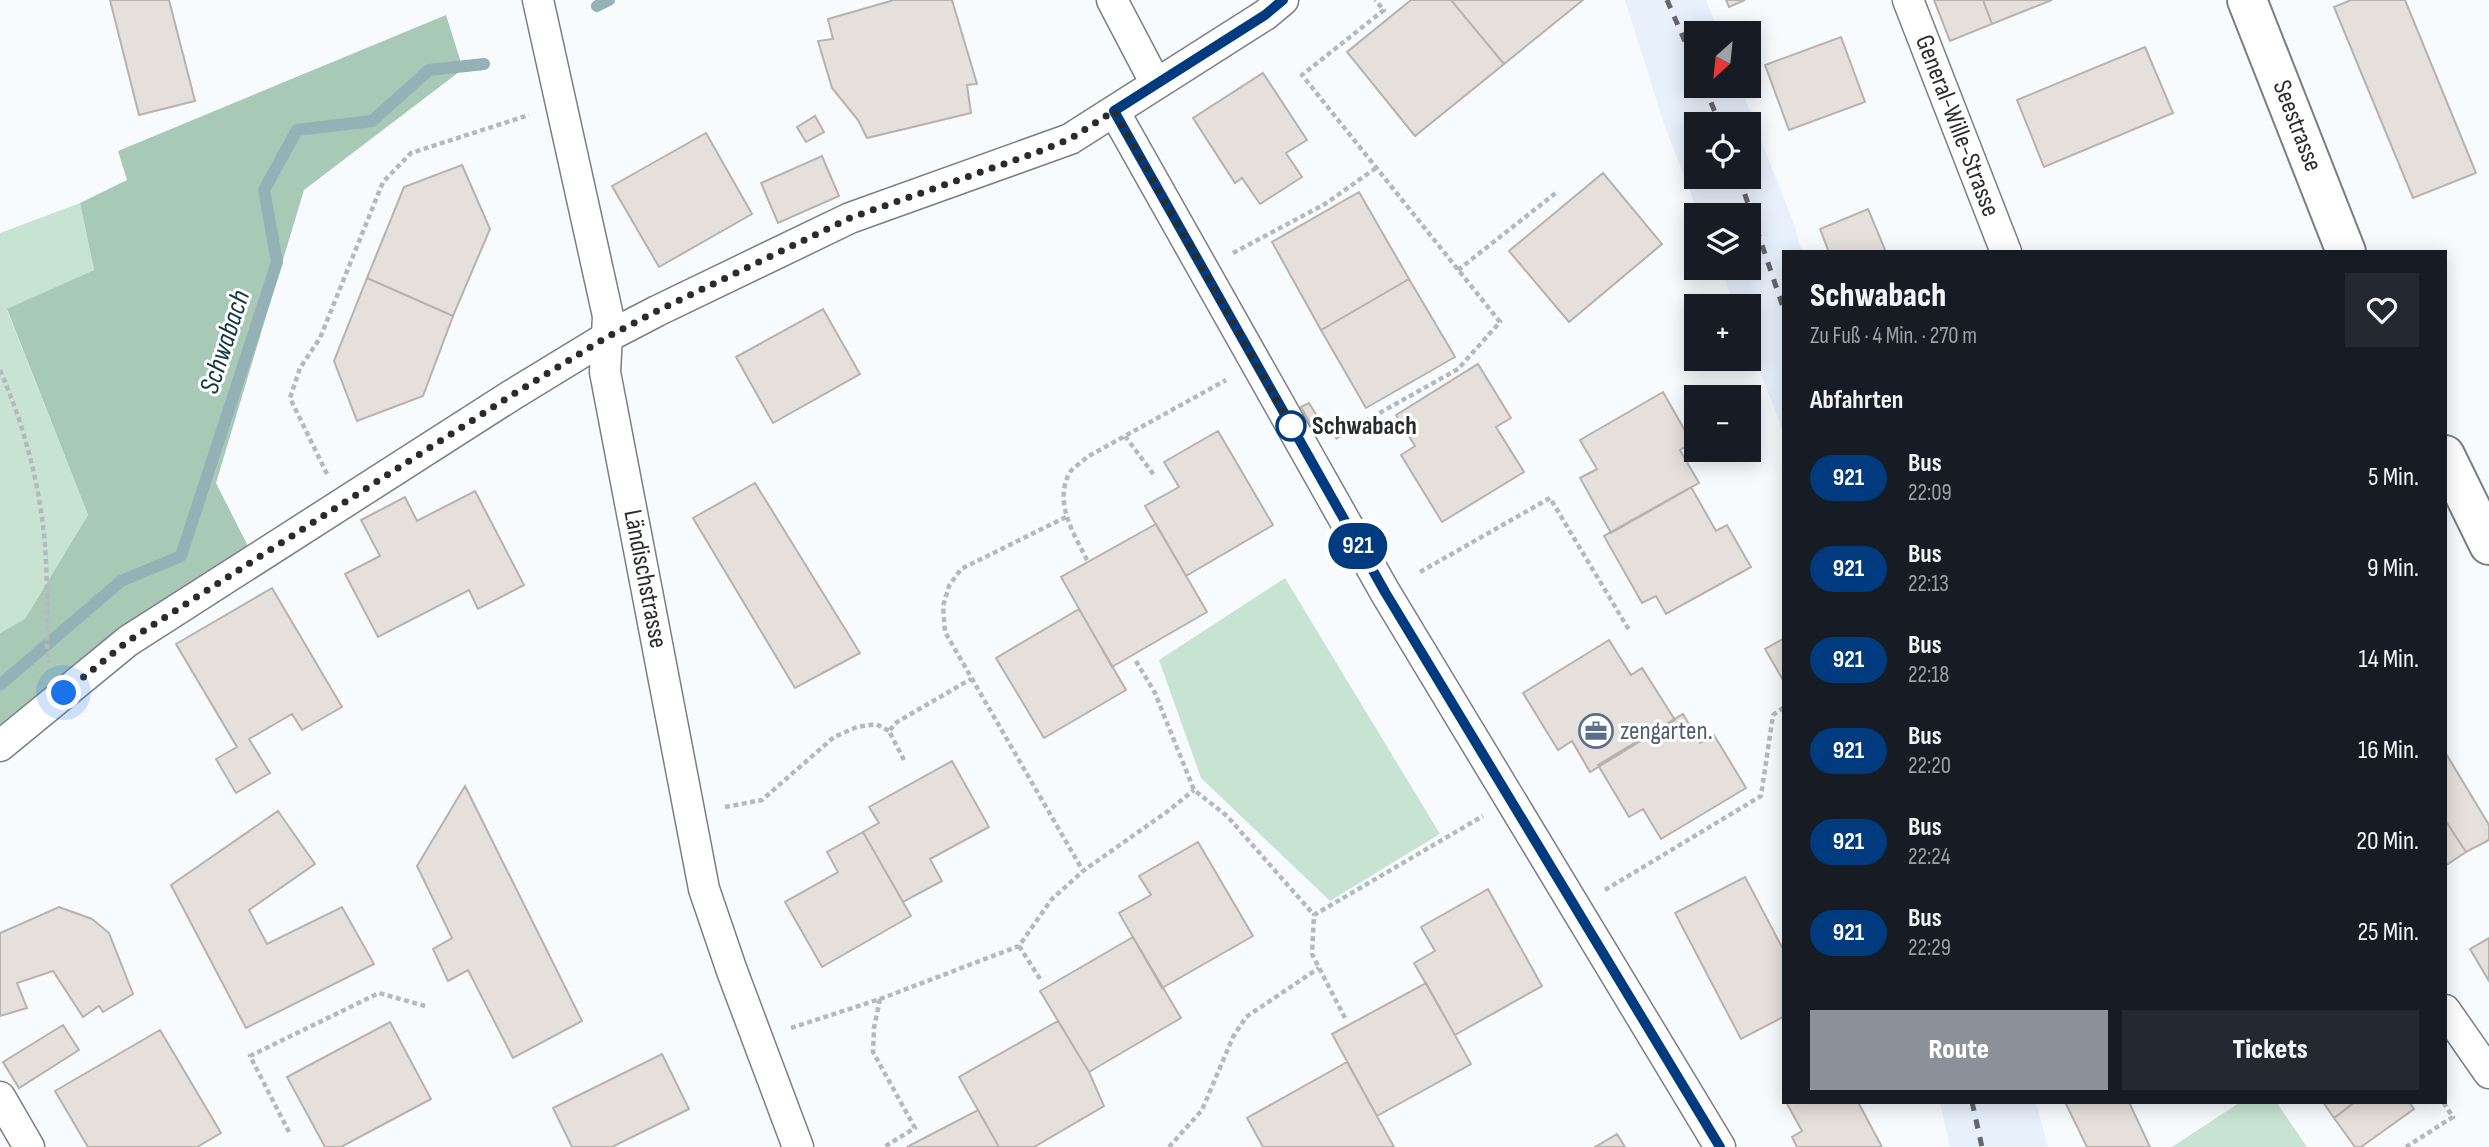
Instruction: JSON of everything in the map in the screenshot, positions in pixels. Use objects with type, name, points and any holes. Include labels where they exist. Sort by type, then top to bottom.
[{"type":"main road","name":"Seestrasse","points":[[2247,0],[2345,250]]},
{"type":"main road","points":[[2447,460],[2489,545]]},
{"type":"street","name":"Ländischstrasse","points":[[538,0],[608,316],[605,372],[704,889],[798,1147]]},
{"type":"street","points":[[1112,0],[1156,84]]},
{"type":"street","points":[[0,746],[128,641],[607,337],[850,218],[1070,139],[1265,15],[1283,0]]},
{"type":"street","name":"General-Wille-Strasse","points":[[1908,0],[2005,250]]},
{"type":"street","points":[[1114,111],[1385,592],[1720,1147]]},
{"type":"street","points":[[2447,1013],[2489,1073]]},
{"type":"street","points":[[0,1097],[29,1147]]},
{"type":"path","points":[[1326,444],[1458,369],[1500,322],[1301,75],[1384,10],[1376,0]]},
{"type":"path","points":[[342,504],[290,398],[300,368],[320,338],[383,182],[411,152],[560,105]]},
{"type":"path","points":[[1226,257],[1325,204],[1376,168]]},
{"type":"path","points":[[1458,270],[1557,192]]},
{"type":"path","points":[[0,370],[18,411],[34,472],[45,545],[48,676]]},
{"type":"path","points":[[1087,560],[1066,517],[1064,493],[1071,472],[1087,457],[1228,379]]},
{"type":"path","points":[[1125,436],[1154,475]]},
{"type":"path","points":[[1420,572],[1550,498],[1629,630]]},
{"type":"path","points":[[1066,517],[961,569],[949,586],[943,606],[944,632],[1083,872]]},
{"type":"path","points":[[1136,661],[1155,693],[1194,790],[1227,817],[1314,915],[1312,954],[1345,1018]]},
{"type":"path","points":[[889,731],[897,723],[971,679]]},
{"type":"path","points":[[1598,894],[1761,796],[1773,715],[1782,709]]},
{"type":"path","points":[[724,807],[762,800],[834,737],[857,727],[876,723],[889,731],[904,760]]},
{"type":"path","points":[[789,1029],[880,999],[1019,946],[1051,900],[1083,872],[1194,790]]},
{"type":"path","points":[[1314,915],[1510,800]]},
{"type":"path","points":[[1019,946],[1042,982]]},
{"type":"path","points":[[1169,1147],[1202,1110],[1233,1037],[1246,1017],[1319,968]]},
{"type":"path","points":[[289,1132],[250,1056],[379,993],[425,1006]]},
{"type":"path","points":[[880,999],[874,1028],[873,1052],[915,1128],[884,1147]]},
{"type":"path","points":[[2406,1147],[2453,1116],[2444,1104]]},
{"type":"shaded area","points":[[1625,0],[1706,0],[1714,21],[1684,21],[1684,98],[1745,98],[1750,112],[1684,112],[1684,176],[1664,124]]},
{"type":"shaded area","points":[[1761,140],[1801,250],[1782,250],[1782,428],[1760,371],[1761,294],[1730,294],[1725,280],[1761,280],[1761,203],[1694,203],[1689,189],[1761,189]]},
{"type":"shaded area","points":[[1940,1104],[2036,1104],[2048,1147],[1950,1147]]},
{"type":"green space","points":[[446,15],[463,69],[304,190],[216,483],[255,560],[0,746],[0,633],[25,619],[88,515],[7,309],[94,270],[80,203],[127,180],[118,151]]},
{"type":"green space","points":[[80,203],[94,270],[7,310],[88,515],[25,620],[0,633],[0,233]]},
{"type":"green space","points":[[1285,578],[1440,834],[1330,901],[1201,778],[1159,660]]},
{"type":"green space","points":[[2237,1104],[2278,1104],[2307,1147],[2172,1147]]},
{"type":"building","points":[[110,0],[169,0],[195,101],[139,115]]},
{"type":"building","points":[[894,0],[952,0],[977,84],[967,85],[971,113],[867,138],[858,120],[832,88],[818,41],[833,39],[828,19]]},
{"type":"building","points":[[1411,0],[1451,0],[1504,64],[1415,136],[1347,52]]},
{"type":"building","points":[[1451,0],[1583,0],[1504,64]]},
{"type":"building","points":[[1726,0],[1745,0],[1729,7]]},
{"type":"building","points":[[1934,0],[1983,0],[1992,24],[1950,41]]},
{"type":"building","points":[[1983,0],[2052,0],[1992,24]]},
{"type":"building","points":[[2351,0],[2405,0],[2476,173],[2413,198],[2334,7]]},
{"type":"building","points":[[1841,37],[1865,102],[1789,130],[1765,65]]},
{"type":"building","points":[[2145,47],[2173,113],[2044,167],[2017,100]]},
{"type":"building","points":[[1263,73],[1307,140],[1286,153],[1302,177],[1260,204],[1242,178],[1235,183],[1193,118]]},
{"type":"building","points":[[815,116],[824,132],[806,142],[797,127]]},
{"type":"building","points":[[706,133],[752,214],[659,267],[612,186]]},
{"type":"building","points":[[822,156],[839,196],[778,223],[761,183]]},
{"type":"building","points":[[462,165],[490,229],[453,316],[367,278],[404,187]]},
{"type":"building","points":[[1603,173],[1662,244],[1569,322],[1509,251]]},
{"type":"building","points":[[1359,192],[1409,279],[1321,330],[1272,242]]},
{"type":"building","points":[[1868,209],[1885,250],[1828,250],[1820,229]]},
{"type":"building","points":[[367,278],[453,316],[423,396],[357,421],[334,361]]},
{"type":"building","points":[[1409,279],[1455,357],[1366,408],[1321,330]]},
{"type":"building","points":[[823,309],[860,374],[773,423],[736,357]]},
{"type":"building","points":[[1478,364],[1511,418],[1496,427],[1524,472],[1442,522],[1401,455],[1415,446],[1396,415]]},
{"type":"building","points":[[1663,392],[1684,429],[1684,448],[1680,450],[1684,462],[1687,462],[1699,483],[1611,533],[1580,478],[1597,469],[1580,440]]},
{"type":"building","points":[[1309,403],[1325,429],[1317,435],[1301,407]]},
{"type":"building","points":[[1218,431],[1273,525],[1186,576],[1145,506],[1179,487],[1164,462]]},
{"type":"building","points":[[755,483],[860,653],[795,688],[693,518]]},
{"type":"building","points":[[1691,487],[1716,531],[1727,525],[1751,567],[1666,614],[1656,596],[1642,603],[1604,536]]},
{"type":"building","points":[[475,491],[524,585],[478,609],[469,590],[378,637],[345,574],[380,556],[361,520],[405,497],[417,521]]},
{"type":"building","points":[[1156,524],[1207,612],[1112,667],[1061,577]]},
{"type":"building","points":[[272,588],[342,707],[302,730],[292,714],[249,739],[270,773],[236,793],[216,759],[237,747],[176,644]]},
{"type":"building","points":[[1079,609],[1126,690],[1044,738],[996,658]]},
{"type":"building","points":[[1609,640],[1631,675],[1642,668],[1675,720],[1590,772],[1572,741],[1558,750],[1523,693]]},
{"type":"building","points":[[1782,640],[1782,678],[1765,649]]},
{"type":"building","points":[[1683,714],[1700,743],[1714,735],[1746,788],[1661,839],[1643,809],[1629,817],[1598,765]]},
{"type":"building","points":[[2447,755],[2489,825],[2489,840],[2466,852],[2447,823]]},
{"type":"building","points":[[952,761],[989,827],[930,859],[942,881],[903,902],[863,832],[879,823],[869,807]]},
{"type":"building","points":[[465,786],[582,1021],[513,1058],[468,970],[448,981],[433,949],[452,938],[417,866]]},
{"type":"building","points":[[278,811],[315,864],[249,910],[267,944],[342,907],[374,964],[246,1028],[171,885]]},
{"type":"building","points":[[2447,823],[2466,852],[2447,865]]},
{"type":"building","points":[[863,832],[911,916],[822,967],[785,902],[838,872],[827,852]]},
{"type":"building","points":[[1198,842],[1253,936],[1162,988],[1119,913],[1151,895],[1139,876]]},
{"type":"building","points":[[1745,877],[1782,947],[1782,1018],[1741,1039],[1675,913]]},
{"type":"building","points":[[1488,889],[1542,986],[1455,1035],[1414,963],[1435,951],[1421,927]]},
{"type":"building","points":[[59,907],[92,919],[109,933],[133,994],[103,1012],[99,1006],[83,1017],[53,971],[17,983],[27,1008],[0,1016],[0,933]]},
{"type":"building","points":[[1133,937],[1181,1018],[1089,1072],[1040,991]]},
{"type":"building","points":[[2489,938],[2489,981],[2470,949]]},
{"type":"building","points":[[1426,983],[1471,1064],[1377,1116],[1332,1034]]},
{"type":"building","points":[[1058,1021],[1089,1072],[1104,1106],[1034,1147],[999,1147],[959,1077]]},
{"type":"building","points":[[390,1022],[431,1099],[341,1147],[325,1147],[287,1077]]},
{"type":"building","points":[[63,1025],[79,1050],[19,1088],[3,1062]]},
{"type":"building","points":[[160,1030],[221,1133],[197,1147],[88,1147],[55,1091]]},
{"type":"building","points":[[662,1054],[689,1109],[612,1147],[572,1147],[553,1108]]},
{"type":"building","points":[[1347,1062],[1394,1147],[1263,1147],[1247,1118]]},
{"type":"building","points":[[1787,1104],[1859,1104],[1882,1147],[1797,1147],[1792,1137],[1802,1131]]},
{"type":"building","points":[[2066,1104],[2130,1104],[2150,1147],[2087,1147]]},
{"type":"building","points":[[2324,1104],[2352,1104],[2334,1118]]},
{"type":"building","points":[[2352,1104],[2410,1104],[2414,1109],[2361,1147],[2355,1147],[2334,1118]]},
{"type":"building","points":[[978,1110],[999,1147],[907,1147]]},
{"type":"building","points":[[1617,1134],[1625,1147],[1595,1147]]},
{"type":"waterway","name":"Schwabach","points":[[597,6],[609,0]]},
{"type":"waterway","name":"Schwabach","points":[[0,685],[121,581],[181,556],[277,262],[264,190],[297,130],[372,121],[429,70],[484,64]]},
{"type":"railway","points":[[1667,0],[1684,39]]},
{"type":"railway","points":[[1709,98],[1715,112]]},
{"type":"railway","points":[[1743,189],[1782,304]]},
{"type":"railway","points":[[1972,1104],[1982,1147]]},
{"type":"bus line","name":"921","points":[[1283,0],[1265,15],[1114,111],[1385,592],[1720,1147]]},
{"type":"place","name":"Schwabach","points":[[1291,426]]},
{"type":"place","name":"zengarten.","points":[[1596,731]]},
{"type":"route","points":[[64,693],[128,641],[607,337],[850,218],[1038,152],[1070,139],[1114,111],[1291,426]]}]
